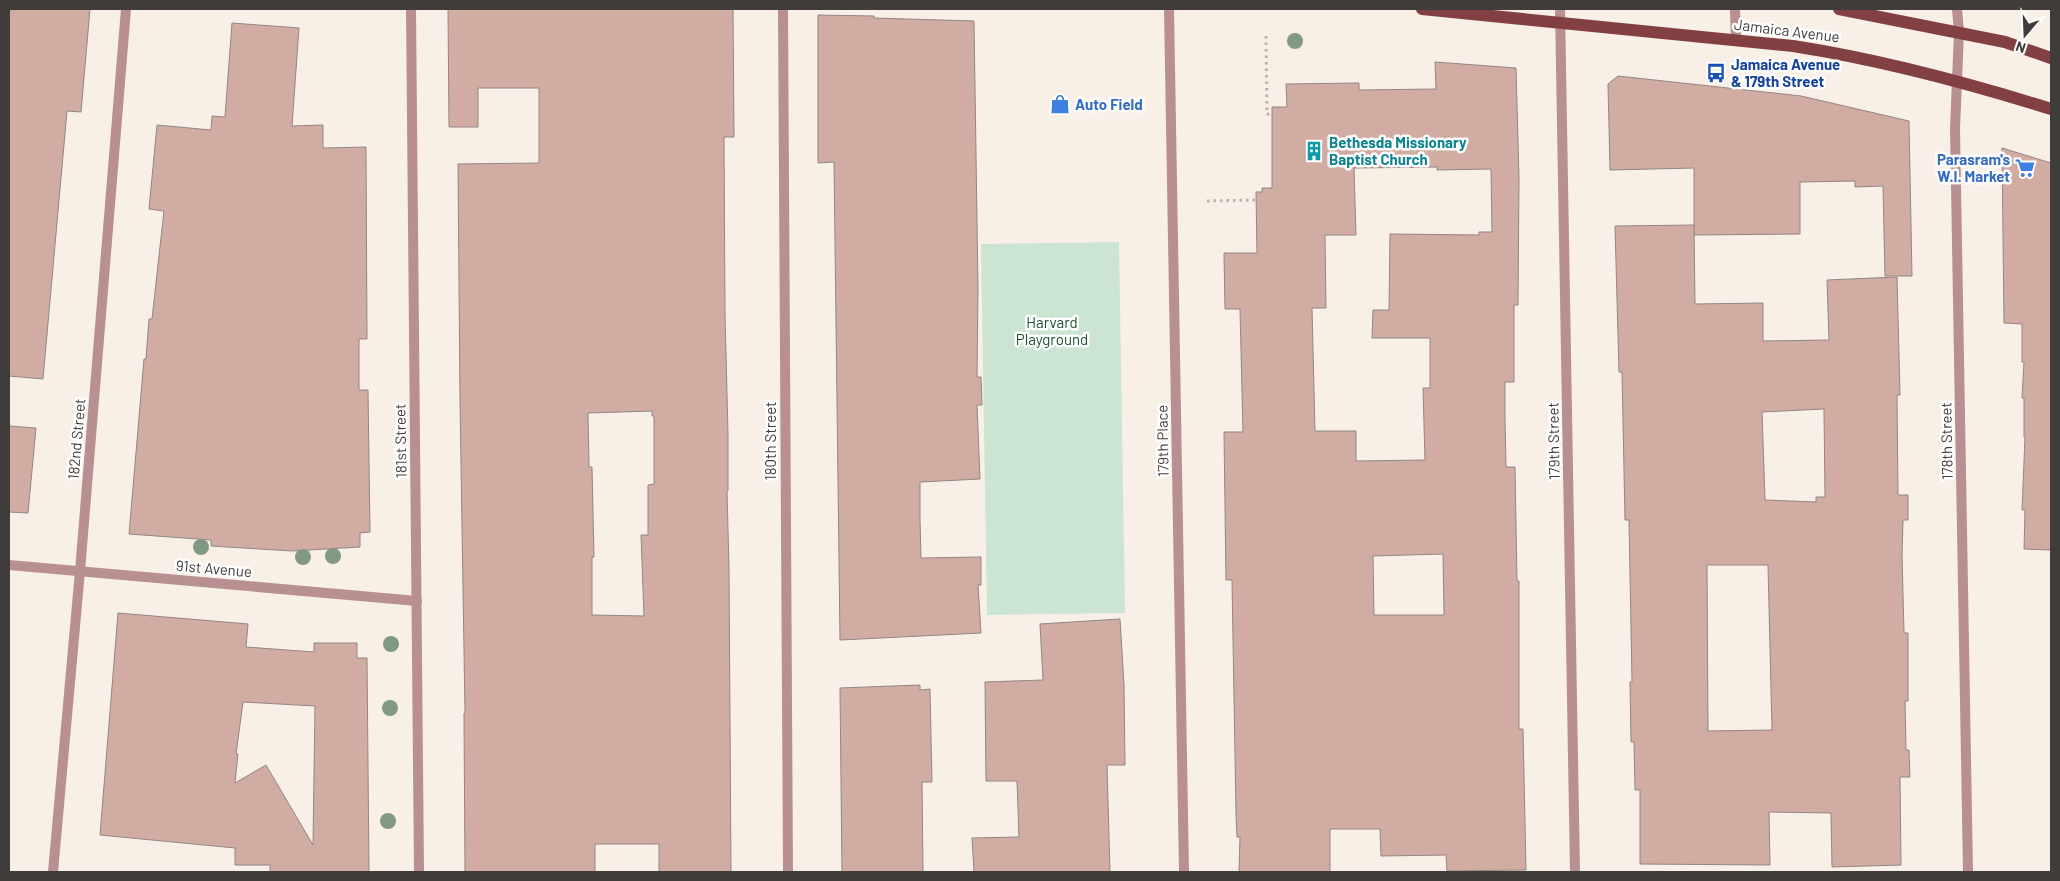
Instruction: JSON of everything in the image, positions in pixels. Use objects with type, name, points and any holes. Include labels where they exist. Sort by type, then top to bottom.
[{"type":"main road","name":"Jamaica Avenue","points":[[1422,9],[1736,40],[1851,55],[1958,80],[2051,109]]},
{"type":"main road","name":"Jamaica Avenue","points":[[1839,9],[2004,42],[2051,58]]},
{"type":"street","name":"182nd Street","points":[[54,872],[126,9]]},
{"type":"street","name":"181st Street","points":[[411,9],[420,872]]},
{"type":"street","name":"180th Street","points":[[783,9],[788,872]]},
{"type":"street","name":"179th Place","points":[[1169,9],[1184,872]]},
{"type":"street","name":"179th Street","points":[[1560,9],[1575,872]]},
{"type":"street","points":[[1734,9],[1736,40]]},
{"type":"street","name":"178th Street","points":[[1957,9],[1958,80],[1956,139],[1968,872]]},
{"type":"street","name":"91st Avenue","points":[[9,565],[417,601]]},
{"type":"path","points":[[1266,36],[1267,114],[1272,114]]},
{"type":"path","points":[[1207,201],[1256,200]]},
{"type":"green space","name":"Harvard Playground","points":[[1119,242],[1125,613],[987,615],[981,244]]},
{"type":"building","points":[[9,9],[90,9],[81,112],[67,111],[43,379],[9,376]]},
{"type":"building","points":[[448,9],[733,9],[734,137],[724,137],[731,872],[659,872],[659,844],[595,844],[595,872],[465,872],[465,713],[458,164],[539,163],[539,88],[478,88],[478,127],[449,127]],"holes":[[[652,411],[652,416],[654,416],[654,484],[648,485],[648,535],[641,535],[644,616],[592,615],[592,557],[594,557],[592,467],[589,467],[588,413]]]},
{"type":"building","points":[[818,15],[974,21],[978,288],[977,377],[981,377],[982,405],[977,405],[980,479],[920,482],[920,519],[921,558],[981,557],[981,585],[978,585],[981,633],[840,640],[834,162],[818,163]]},
{"type":"building","points":[[232,23],[299,28],[292,126],[323,125],[323,148],[366,147],[367,339],[359,339],[359,390],[368,390],[370,532],[360,533],[360,547],[292,551],[211,546],[211,540],[129,534],[144,359],[146,359],[149,319],[152,319],[164,211],[149,209],[157,125],[211,130],[212,116],[225,117]]},
{"type":"building","points":[[1435,62],[1516,68],[1519,178],[1518,305],[1514,305],[1514,382],[1505,382],[1505,417],[1506,467],[1515,467],[1517,581],[1519,581],[1519,729],[1523,729],[1526,870],[1447,871],[1446,855],[1381,856],[1380,829],[1330,829],[1330,872],[1239,872],[1240,837],[1237,837],[1236,814],[1232,580],[1226,580],[1224,432],[1243,432],[1240,309],[1225,309],[1224,253],[1257,253],[1256,192],[1262,192],[1262,188],[1272,188],[1272,107],[1287,107],[1286,84],[1359,83],[1359,90],[1436,89]],"holes":[[[1437,167],[1437,170],[1491,169],[1492,232],[1479,232],[1479,235],[1390,234],[1389,310],[1373,310],[1372,338],[1430,338],[1430,388],[1423,388],[1425,460],[1356,461],[1356,431],[1315,431],[1312,308],[1326,308],[1325,235],[1356,235],[1354,168]],[[1443,554],[1444,615],[1374,615],[1373,556]]]},
{"type":"building","points":[[1618,76],[1801,96],[1909,121],[1912,276],[1885,276],[1883,186],[1855,187],[1855,181],[1800,182],[1800,234],[1694,235],[1694,168],[1610,170],[1608,84]]},
{"type":"building","points":[[2002,148],[2051,163],[2051,550],[2024,549],[2025,510],[2022,510],[2025,437],[2024,398],[2022,398],[2024,362],[2022,362],[2022,324],[2004,323]]},
{"type":"building","points":[[1694,225],[1695,304],[1763,303],[1763,341],[1829,340],[1827,280],[1897,277],[1900,395],[1897,395],[1898,495],[1908,495],[1908,520],[1903,520],[1902,555],[1904,633],[1908,633],[1908,701],[1905,701],[1906,750],[1909,750],[1910,777],[1900,777],[1901,865],[1832,867],[1831,813],[1769,812],[1770,865],[1640,864],[1640,790],[1635,790],[1634,742],[1631,742],[1630,682],[1632,682],[1629,520],[1625,520],[1622,372],[1619,372],[1615,226]],"holes":[[[1824,409],[1825,497],[1816,497],[1816,502],[1765,500],[1762,412]],[[1707,565],[1768,565],[1772,730],[1708,731]]]},
{"type":"building","points":[[9,426],[36,428],[28,513],[9,512]]},
{"type":"building","points":[[118,613],[248,624],[246,647],[314,652],[314,643],[357,643],[357,658],[367,658],[369,872],[270,872],[270,865],[235,865],[235,848],[100,835]],"holes":[[[243,702],[315,706],[313,845],[266,765],[235,783],[238,754],[236,754]]]},
{"type":"building","points":[[1120,619],[1124,685],[1125,765],[1107,765],[1110,872],[974,872],[972,838],[1019,837],[1017,781],[986,781],[985,682],[1043,680],[1040,624]]},
{"type":"building","points":[[920,685],[920,690],[930,689],[932,782],[922,782],[923,872],[842,872],[840,688]]},
{"type":"place","name":"Jamaica Avenue & 179th Street","points":[[1716,73]]},
{"type":"place","name":"Auto Field","points":[[1060,104]]},
{"type":"place","name":"Bethesda Missionary Baptist Church","points":[[1314,151]]},
{"type":"place","name":"Parasram's W.I. Market","points":[[2025,168]]}]
